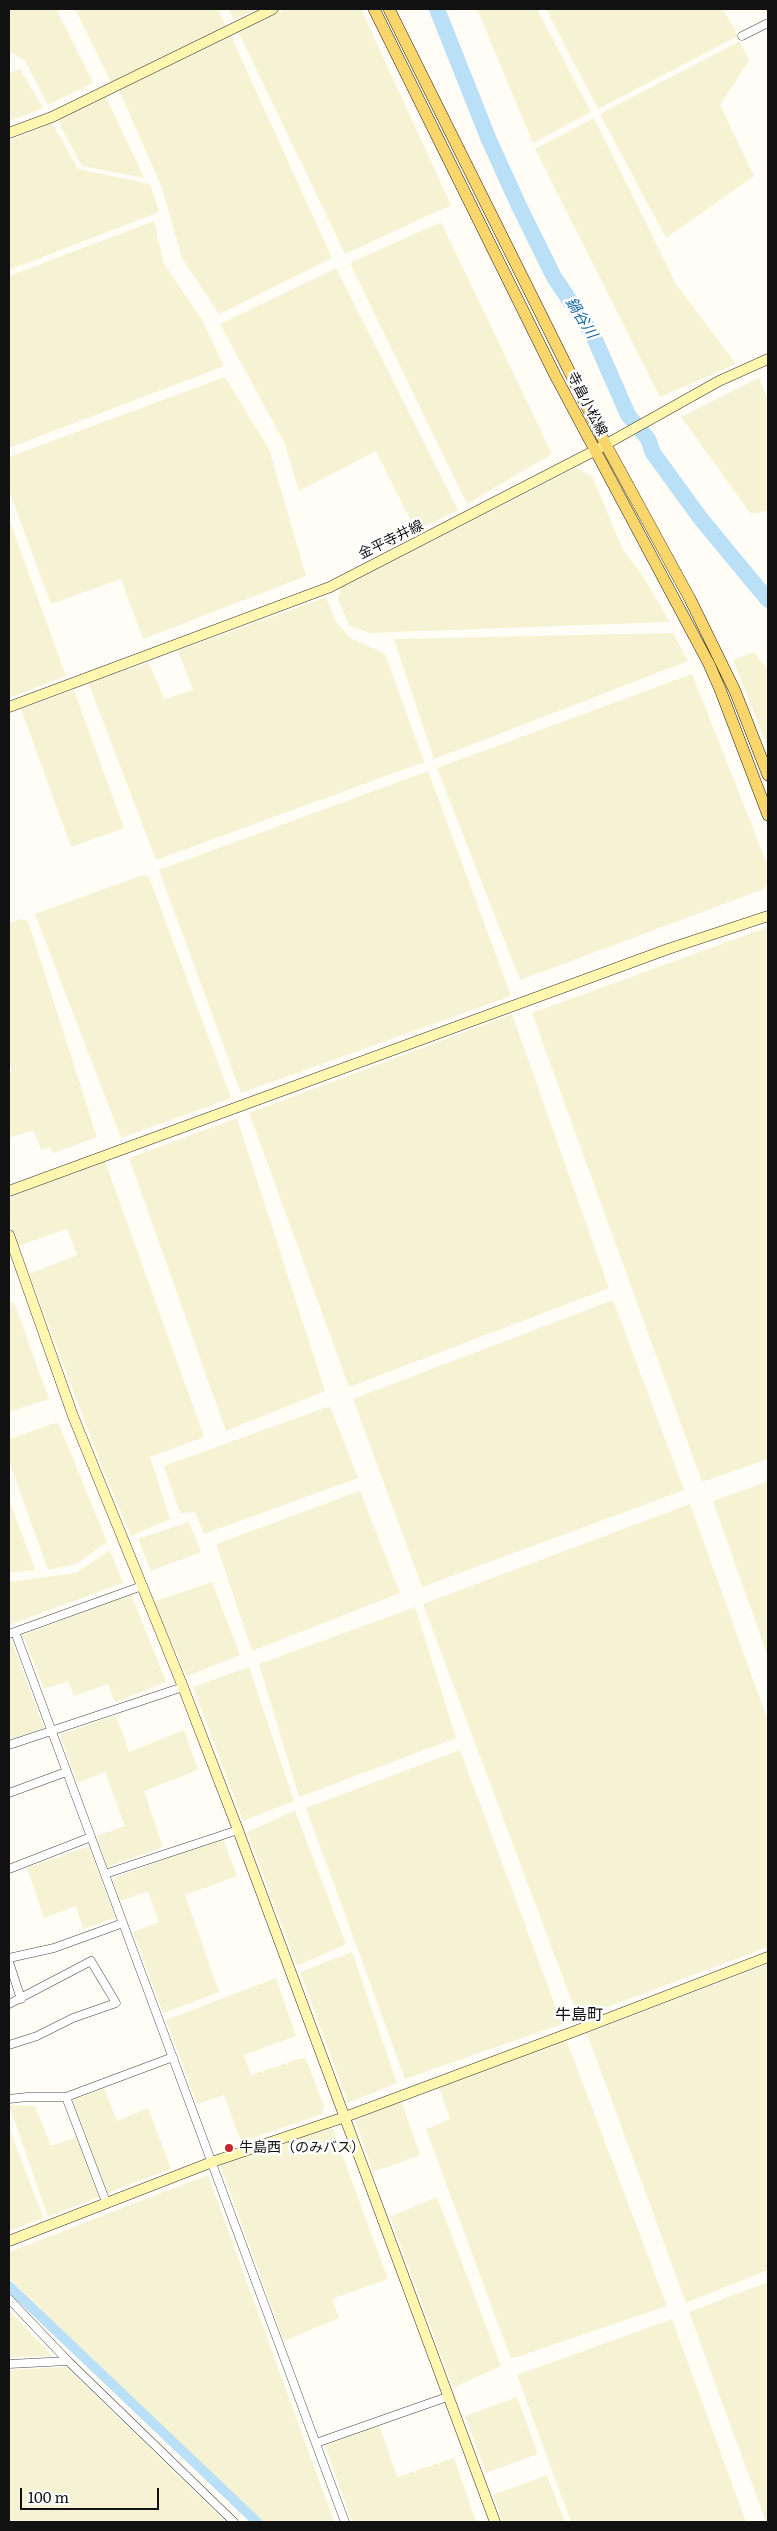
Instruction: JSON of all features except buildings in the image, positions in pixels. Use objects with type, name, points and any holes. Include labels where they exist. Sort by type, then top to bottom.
[{"type":"main road","name":"寺畠小松線","points":[[374,9],[594,451],[708,664],[720,689],[768,815]]},
{"type":"main road","name":"寺畠小松線","points":[[389,9],[606,445],[690,599],[716,651],[768,775]]},
{"type":"street","points":[[9,133],[52,117],[273,9]]},
{"type":"street","points":[[742,36],[768,23]]},
{"type":"street","name":"金平寺井線","points":[[9,706],[330,587],[606,445],[720,381],[768,359]]},
{"type":"street","points":[[9,1191],[668,949],[768,916]]},
{"type":"street","points":[[9,1235],[73,1416],[183,1687],[238,1830],[495,2522]]},
{"type":"street","points":[[142,1586],[12,1633],[105,1874],[345,2522]]},
{"type":"street","points":[[9,1745],[183,1687]]},
{"type":"street","points":[[9,1794],[66,1772]]},
{"type":"street","points":[[105,1874],[238,1830]]},
{"type":"street","points":[[9,1869],[91,1837]]},
{"type":"street","points":[[9,1958],[54,1948],[123,1923]]},
{"type":"street","points":[[9,2241],[212,2162],[345,2116],[768,1957]]},
{"type":"street","points":[[9,2004],[91,1961],[116,2003],[73,2018],[37,2036],[9,2045]]},
{"type":"street","points":[[9,1962],[20,1999]]},
{"type":"street","points":[[9,2099],[66,2097],[173,2057]]},
{"type":"street","points":[[66,2097],[106,2202]]},
{"type":"street","points":[[9,2299],[68,2362],[234,2522]]},
{"type":"street","points":[[9,2364],[68,2362]]},
{"type":"street","points":[[316,2443],[447,2396]]},
{"type":"shaded area","points":[[9,9],[56,9],[93,83],[48,105],[25,61],[9,51]]},
{"type":"shaded area","points":[[75,9],[218,9],[226,26],[111,82]]},
{"type":"shaded area","points":[[229,9],[258,9],[234,20]]},
{"type":"shaded area","points":[[286,9],[361,9],[451,205],[345,254],[238,31]]},
{"type":"shaded area","points":[[477,9],[537,9],[591,112],[533,143]]},
{"type":"shaded area","points":[[546,9],[723,9],[738,36],[598,109]]},
{"type":"shaded area","points":[[231,36],[332,258],[219,314],[182,258],[162,188],[119,90]]},
{"type":"shaded area","points":[[740,41],[749,60],[720,105],[754,176],[666,238],[600,114]]},
{"type":"shaded area","points":[[20,69],[43,108],[9,121],[9,73]]},
{"type":"shaded area","points":[[105,95],[144,178],[82,166],[56,118]]},
{"type":"shaded area","points":[[594,118],[676,284],[736,364],[660,397],[535,149]]},
{"type":"shaded area","points":[[52,123],[78,169],[150,184],[159,212],[9,270],[9,141]]},
{"type":"shaded area","points":[[154,221],[164,264],[201,318],[224,366],[9,448],[9,276]]},
{"type":"shaded area","points":[[441,222],[552,454],[467,504],[350,263]]},
{"type":"shaded area","points":[[336,268],[458,510],[416,531],[376,451],[299,491],[285,444],[220,324]]},
{"type":"shaded area","points":[[225,377],[269,449],[306,576],[143,639],[121,579],[51,604],[9,491],[9,457]]},
{"type":"shaded area","points":[[759,378],[768,400],[768,511],[751,514],[681,417]]},
{"type":"shaded area","points":[[576,468],[592,476],[623,550],[641,573],[670,622],[369,633],[349,625],[338,599],[341,587]]},
{"type":"shaded area","points":[[9,519],[66,676],[9,698]]},
{"type":"shaded area","points":[[326,597],[335,620],[349,637],[385,654],[424,762],[156,860],[88,682],[149,663],[164,699],[193,690],[178,651]]},
{"type":"shaded area","points":[[673,633],[688,661],[434,759],[394,639]]},
{"type":"shaded area","points":[[754,652],[768,670],[768,748],[733,660]]},
{"type":"shaded area","points":[[692,674],[768,866],[768,880],[764,889],[520,980],[437,768]]},
{"type":"shaded area","points":[[74,690],[124,828],[71,847],[21,709]]},
{"type":"shaded area","points":[[428,771],[511,996],[241,1093],[159,870]]},
{"type":"shaded area","points":[[143,875],[149,877],[231,1098],[121,1138],[35,914]]},
{"type":"shaded area","points":[[20,919],[28,921],[97,1137],[53,1153],[50,1147],[41,1150],[33,1130],[9,1138],[9,1072],[12,1071],[9,1061],[9,923]]},
{"type":"shaded area","points":[[768,927],[768,1459],[702,1482],[532,1013]]},
{"type":"shaded area","points":[[512,1014],[609,1288],[349,1387],[249,1113]]},
{"type":"shaded area","points":[[237,1118],[325,1391],[226,1431],[129,1158]]},
{"type":"shaded area","points":[[105,1161],[204,1437],[150,1457],[170,1519],[131,1536],[104,1472],[29,1274],[77,1255],[67,1229],[18,1246],[9,1220],[9,1203],[12,1196]]},
{"type":"shaded area","points":[[613,1300],[684,1490],[422,1587],[353,1399]]},
{"type":"shaded area","points":[[14,1302],[49,1399],[9,1412],[9,1303]]},
{"type":"shaded area","points":[[330,1406],[358,1478],[204,1534],[195,1512],[180,1513],[164,1466]]},
{"type":"shaded area","points":[[58,1422],[107,1542],[76,1564],[48,1570],[9,1461],[9,1439]]},
{"type":"shaded area","points":[[768,1481],[768,1657],[713,1501]]},
{"type":"shaded area","points":[[360,1491],[400,1593],[252,1651],[216,1544]]},
{"type":"shaded area","points":[[9,1499],[35,1570],[9,1573]]},
{"type":"shaded area","points":[[690,1504],[768,1721],[768,1947],[578,2018],[423,1604]]},
{"type":"shaded area","points":[[189,1522],[201,1552],[151,1571],[138,1539]]},
{"type":"shaded area","points":[[110,1550],[123,1583],[9,1625],[9,1582],[76,1573]]},
{"type":"shaded area","points":[[212,1582],[240,1655],[187,1676],[153,1602]]},
{"type":"shaded area","points":[[131,1594],[166,1682],[115,1702],[108,1684],[74,1696],[68,1681],[44,1689],[23,1635]]},
{"type":"shaded area","points":[[415,1607],[456,1738],[299,1797],[259,1664]]},
{"type":"shaded area","points":[[11,1639],[44,1728],[9,1740],[9,1640]]},
{"type":"shaded area","points":[[249,1667],[294,1801],[243,1821],[193,1687]]},
{"type":"shaded area","points":[[116,1715],[129,1752],[184,1730],[198,1770],[144,1791],[163,1847],[107,1867],[97,1836],[125,1826],[105,1772],[77,1783],[60,1735]]},
{"type":"shaded area","points":[[460,1750],[562,2024],[405,2079],[306,1808]]},
{"type":"shaded area","points":[[295,1811],[346,1944],[297,1966],[247,1832]]},
{"type":"shaded area","points":[[223,1838],[237,1876],[185,1895],[219,1992],[163,2013],[133,1932],[159,1922],[148,1891],[120,1901],[113,1881],[116,1877]]},
{"type":"shaded area","points":[[89,1846],[115,1918],[83,1929],[76,1906],[44,1918],[27,1868]]},
{"type":"shaded area","points":[[352,1952],[397,2083],[348,2103],[300,1972]]},
{"type":"shaded area","points":[[768,1964],[768,2270],[686,2303],[587,2033]]},
{"type":"shaded area","points":[[276,1978],[296,2036],[244,2055],[251,2075],[305,2057],[324,2106],[322,2114],[241,2142],[224,2095],[197,2104],[166,2020]]},
{"type":"shaded area","points":[[566,2039],[667,2306],[511,2359],[426,2129],[450,2119],[439,2087]]},
{"type":"shaded area","points":[[104,2088],[117,2121],[148,2108],[171,2169],[107,2193],[72,2100]]},
{"type":"shaded area","points":[[401,2100],[420,2155],[373,2172],[355,2120]]},
{"type":"shaded area","points":[[9,2105],[35,2106],[51,2146],[77,2137],[99,2197],[48,2217]]},
{"type":"shaded area","points":[[326,2124],[333,2130],[388,2279],[332,2299],[339,2318],[284,2341],[220,2165]]},
{"type":"shaded area","points":[[9,2127],[43,2218],[9,2231]]},
{"type":"shaded area","points":[[208,2175],[334,2522],[257,2522],[9,2278],[9,2252]]},
{"type":"shaded area","points":[[437,2197],[501,2366],[453,2388],[390,2217]]},
{"type":"shaded area","points":[[768,2282],[768,2522],[766,2522],[689,2312]]},
{"type":"shaded area","points":[[9,2310],[52,2356],[53,2356],[9,2357]]},
{"type":"shaded area","points":[[672,2319],[746,2522],[571,2522],[517,2375]]},
{"type":"shaded area","points":[[66,2367],[226,2522],[9,2522],[9,2370]]},
{"type":"shaded area","points":[[517,2397],[538,2454],[486,2473],[465,2416]]},
{"type":"shaded area","points":[[379,2424],[397,2477],[454,2458],[476,2522],[352,2522],[325,2445]]},
{"type":"shaded area","points":[[547,2475],[565,2522],[503,2522],[493,2495]]},
{"type":"waterway","name":"鍋谷川","points":[[437,9],[489,140],[519,206],[554,277],[593,335],[628,415],[648,439],[653,453],[701,519],[768,600]]},
{"type":"waterway","points":[[9,2286],[257,2522]]},
{"type":"place","name":"牛島西（のみバス）","points":[[229,2148]]},
{"type":"district","name":"牛島町","points":[[579,2015]]}]
